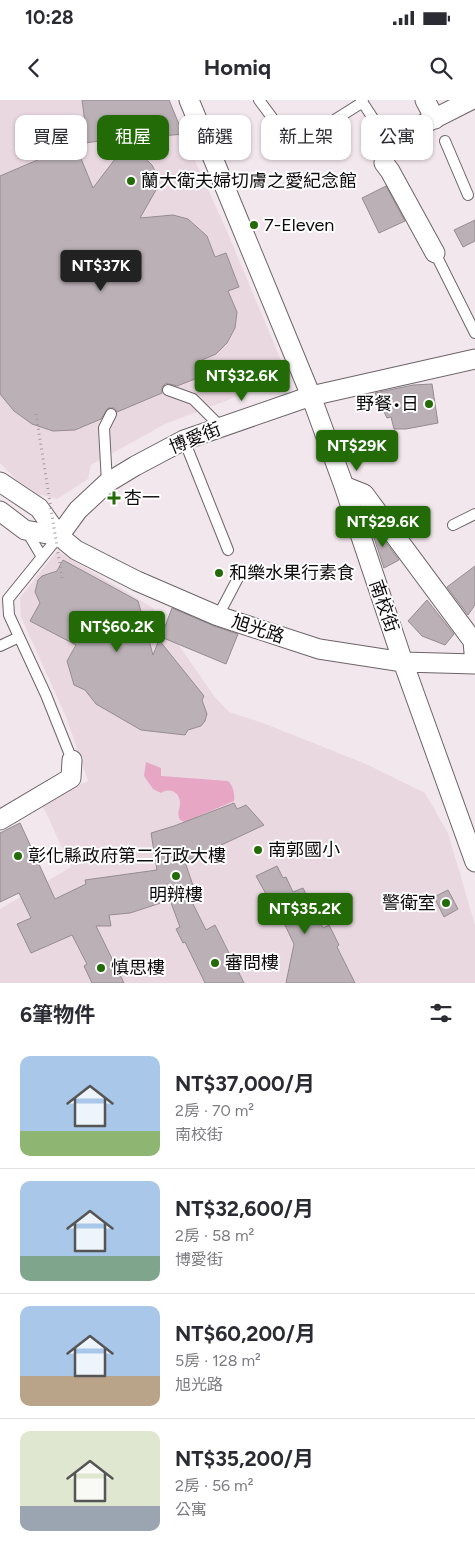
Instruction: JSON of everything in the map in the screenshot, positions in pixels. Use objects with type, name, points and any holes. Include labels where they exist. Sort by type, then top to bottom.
[{"type":"street","name":"南校街","points":[[189,100],[311,396],[344,486],[403,662],[475,862]]},
{"type":"street","points":[[425,100],[435,119],[471,100]]},
{"type":"street","points":[[384,160],[384,163],[435,253]]},
{"type":"street","name":"博愛街","points":[[59,536],[78,510],[107,483],[184,440],[311,396],[475,359]]},
{"type":"street","name":"旭光路","points":[[0,482],[40,508],[59,536],[76,550],[137,581],[218,616],[319,649],[403,662],[475,664]]},
{"type":"street","points":[[344,486],[364,494],[473,641],[475,664]]},
{"type":"street","name":"旭光路","points":[[0,511],[26,530],[59,536]]},
{"type":"street","points":[[0,820],[71,778],[72,760]]},
{"type":"lane","points":[[259,100],[288,139],[298,143],[362,101],[371,115]]},
{"type":"lane","points":[[445,141],[468,195]]},
{"type":"lane","points":[[435,253],[475,333]]},
{"type":"lane","points":[[168,390],[193,399],[221,427]]},
{"type":"lane","points":[[107,483],[104,428],[111,414]]},
{"type":"lane","points":[[184,440],[228,550]]},
{"type":"lane","points":[[453,525],[475,514]]},
{"type":"lane","points":[[26,530],[42,557]]},
{"type":"lane","points":[[59,536],[8,599],[9,615],[46,694],[72,760]]},
{"type":"lane","points":[[218,616],[238,578]]},
{"type":"lane","points":[[0,646],[19,638]]},
{"type":"path","points":[[36,414],[62,578]]},
{"type":"shaded area","points":[[0,100],[82,100],[84,115],[15,115],[15,160],[87,160],[87,136],[88,143],[97,142],[97,160],[169,160],[169,135],[179,134],[179,160],[195,160],[288,377],[165,424],[91,465],[88,479],[57,499],[38,494],[18,481],[0,463]]},
{"type":"shaded area","points":[[98,100],[117,115],[100,115]]},
{"type":"shaded area","name":"南郭國小","points":[[57,551],[153,608],[214,696],[229,712],[263,723],[366,764],[425,793],[448,833],[475,925],[475,983],[0,983],[0,909],[71,867],[41,802],[88,781],[67,719],[21,617],[20,598]]},
{"type":"shaded area","points":[[146,762],[161,768],[161,776],[228,781],[233,790],[234,801],[185,822],[180,820],[178,814],[179,798],[173,791],[161,793],[153,789],[144,776]]},
{"type":"building","points":[[82,100],[169,100],[179,124],[179,134],[169,135],[169,115],[97,115],[97,141],[87,143],[87,115],[84,115]]},
{"type":"building","points":[[38,160],[82,160],[93,188],[114,160],[147,160],[152,165],[156,173],[156,190],[140,218],[173,215],[188,219],[207,236],[215,257],[226,253],[239,287],[228,291],[237,312],[235,328],[227,343],[216,354],[202,360],[203,364],[196,368],[200,377],[177,386],[166,383],[162,387],[162,393],[117,412],[114,408],[108,408],[101,419],[75,430],[53,431],[32,424],[14,411],[0,394],[0,176]]},
{"type":"building","points":[[386,186],[405,221],[379,233],[362,198]]},
{"type":"building","points":[[475,220],[475,241],[463,247],[454,230]]},
{"type":"building","points":[[432,384],[438,423],[406,429],[394,429],[391,417],[387,418],[375,393],[413,385]]},
{"type":"building","points":[[367,517],[399,560],[384,568]]},
{"type":"building","points":[[63,560],[138,601],[153,655],[159,640],[204,696],[202,700],[207,714],[201,726],[188,730],[185,735],[141,730],[96,704],[85,690],[74,685],[67,661],[76,645],[30,621],[40,603],[35,592],[38,580],[42,576],[57,571]]},
{"type":"building","points":[[475,566],[475,605],[468,615],[447,587]]},
{"type":"building","points":[[427,600],[454,634],[445,645],[422,636],[408,621]]},
{"type":"building","points":[[172,608],[238,634],[226,664],[161,637]]},
{"type":"building","points":[[234,803],[237,809],[246,805],[264,825],[185,862],[198,900],[192,902],[206,930],[215,925],[244,983],[205,983],[185,942],[183,943],[176,929],[180,927],[170,900],[130,913],[109,915],[111,926],[96,926],[124,983],[92,983],[84,966],[87,964],[72,935],[31,953],[17,924],[31,918],[19,893],[0,902],[0,833],[20,823],[55,899],[86,884],[85,880],[157,870],[151,833]]},
{"type":"building","points":[[277,866],[283,878],[286,877],[293,892],[303,888],[323,928],[329,925],[339,945],[337,947],[355,983],[286,983],[294,944],[274,902],[271,903],[256,876]]},
{"type":"building","name":"警衛室","points":[[448,890],[458,909],[444,917],[434,897]]},
{"type":"place","name":"蘭大衛夫婦切膚之愛紀念館","points":[[131,181]]},
{"type":"place","name":"7-Eleven","points":[[254,225]]},
{"type":"place","name":"野餐•日","points":[[429,404]]},
{"type":"place","name":"杏一","points":[[114,498]]},
{"type":"place","name":"和樂水果行素食","points":[[219,573]]},
{"type":"place","name":"南郭國小","points":[[258,850]]},
{"type":"place","name":"彰化縣政府第二行政大樓","points":[[18,856]]},
{"type":"place","name":"明辨樓","points":[[176,876]]},
{"type":"place","name":"警衛室","points":[[446,903]]},
{"type":"place","name":"審問樓","points":[[215,963]]},
{"type":"place","name":"慎思樓","points":[[101,968]]}]
